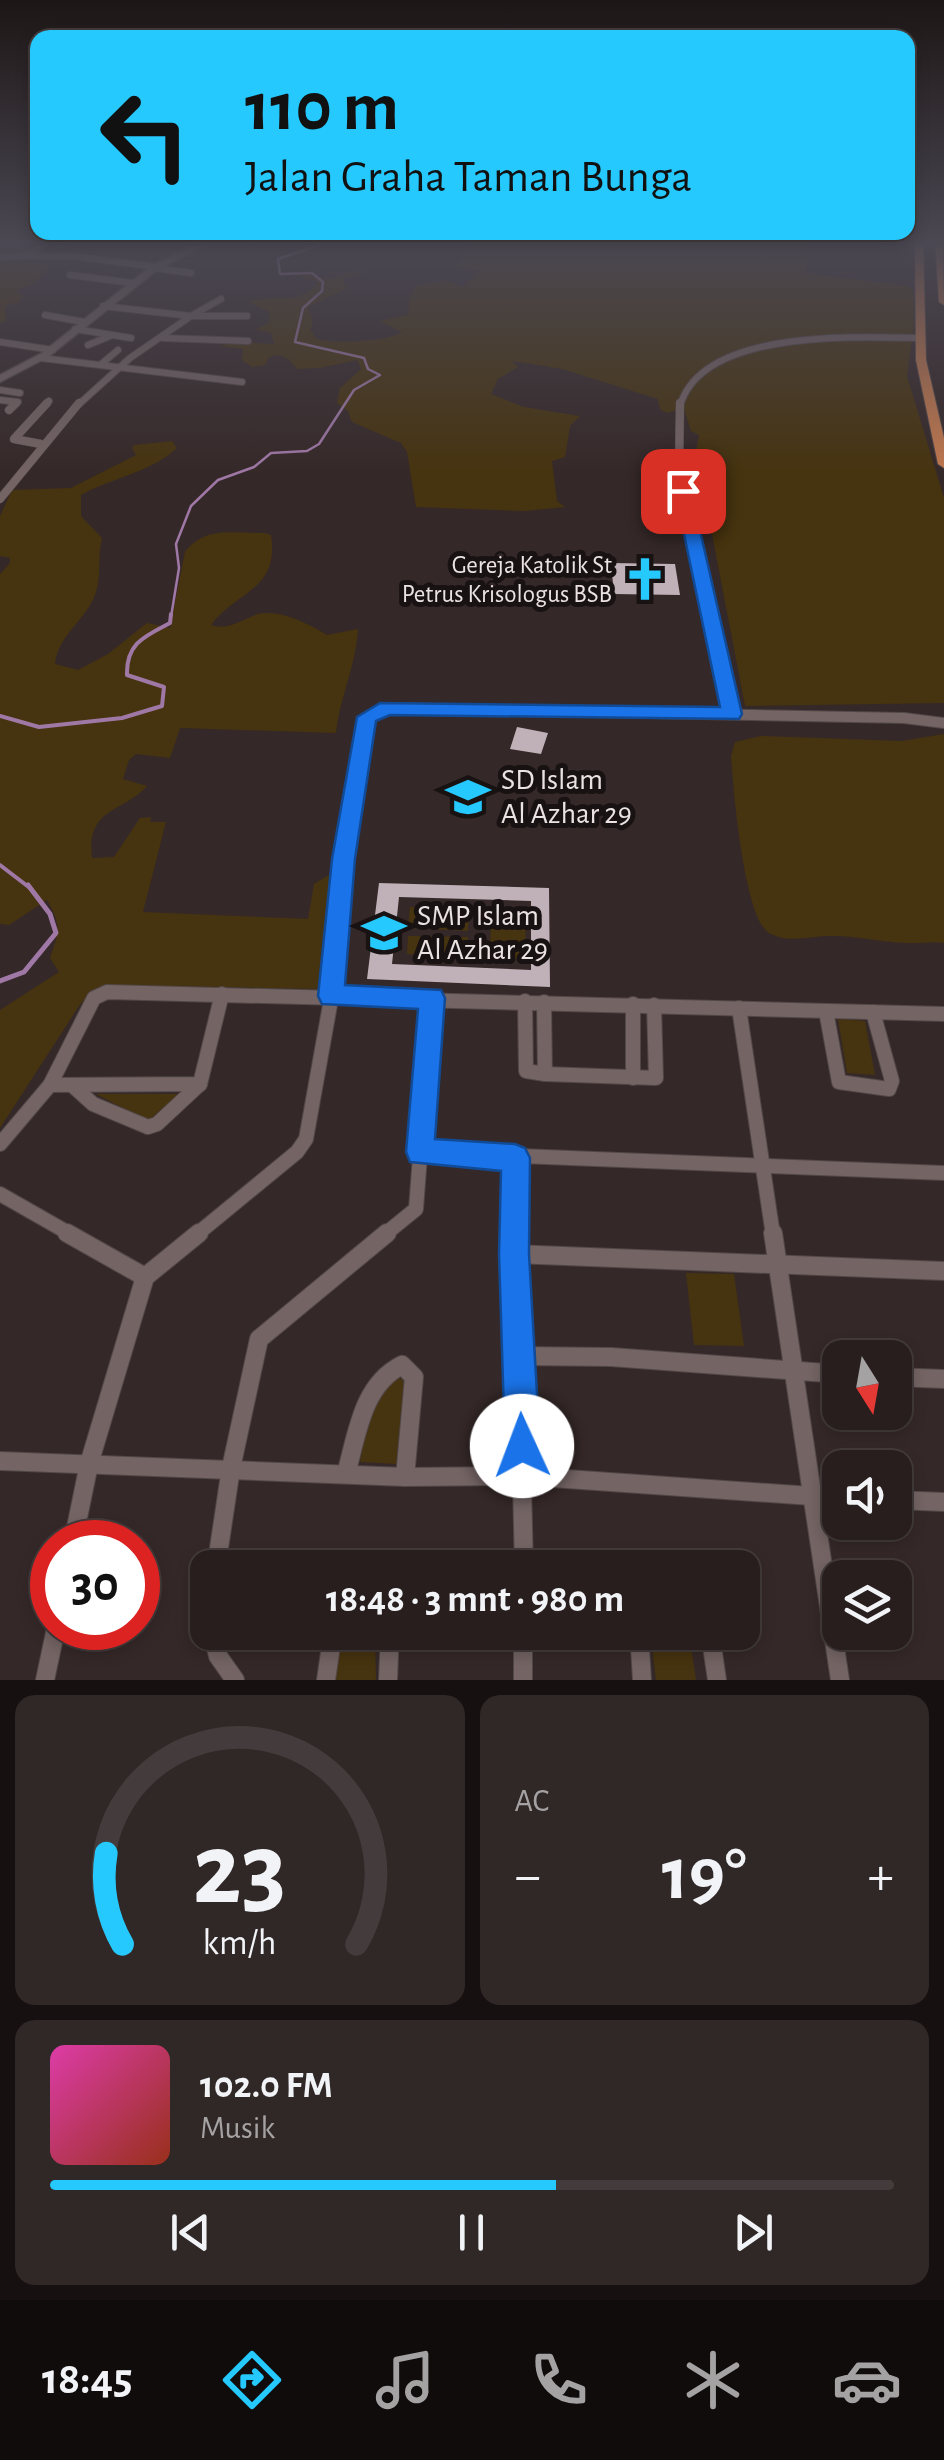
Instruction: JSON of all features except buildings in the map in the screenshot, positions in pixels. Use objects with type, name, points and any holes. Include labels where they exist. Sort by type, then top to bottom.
[{"type":"main road","points":[[0,378],[41,358],[88,318]]},
{"type":"main road","points":[[920,318],[922,367],[944,464]]},
{"type":"street","points":[[61,318],[84,322]]},
{"type":"street","points":[[0,499],[60,422],[118,367],[188,318]]},
{"type":"street","points":[[75,329],[130,338]]},
{"type":"street","points":[[88,346],[110,336]]},
{"type":"street","points":[[732,714],[679,468],[677,412],[688,390],[744,350],[826,337],[921,340]]},
{"type":"street","points":[[164,338],[248,341]]},
{"type":"street","points":[[786,341],[921,340]]},
{"type":"street","points":[[0,342],[52,350]]},
{"type":"street","points":[[762,352],[806,343]]},
{"type":"street","points":[[100,365],[118,350]]},
{"type":"street","points":[[41,358],[242,382]]},
{"type":"street","points":[[213,391],[229,380]]},
{"type":"street","points":[[0,390],[20,393]]},
{"type":"street","points":[[0,400],[18,402],[8,410]]},
{"type":"street","points":[[41,444],[14,439],[50,401]]},
{"type":"street","points":[[77,1520],[88,1464],[145,1276],[302,1146],[331,996],[344,859],[367,717],[387,708],[928,719],[944,723]]},
{"type":"street","points":[[928,719],[944,714]]},
{"type":"street","points":[[0,1144],[50,1084],[94,998],[100,994],[432,998],[944,1014]]},
{"type":"street","points":[[74,1086],[93,1104],[148,1127],[157,1124],[200,1084],[222,994]]},
{"type":"street","points":[[219,1550],[230,1468],[259,1339],[414,1212],[432,998]]},
{"type":"street","points":[[526,1001],[526,1071],[633,1078],[657,1076],[654,1005]]},
{"type":"street","points":[[544,1002],[545,1074]]},
{"type":"street","points":[[633,1004],[633,1078]]},
{"type":"street","points":[[738,1008],[840,1680]]},
{"type":"street","points":[[826,1011],[839,1082],[888,1089],[892,1081],[872,1012]]},
{"type":"street","points":[[50,1084],[200,1084]]},
{"type":"street","points":[[420,1152],[944,1174]]},
{"type":"street","points":[[515,1158],[514,1254],[524,1550]]},
{"type":"street","points":[[0,1194],[145,1276]]},
{"type":"street","points":[[514,1254],[944,1271]]},
{"type":"street","points":[[519,1356],[610,1357],[822,1373]]},
{"type":"street","points":[[346,1474],[375,1386],[386,1373],[402,1366],[410,1368],[414,1377],[405,1478]]},
{"type":"street","points":[[912,1378],[944,1379]]},
{"type":"street","points":[[0,1461],[405,1478],[524,1476],[822,1497]]},
{"type":"street","points":[[912,1501],[944,1502]]},
{"type":"street","points":[[46,1680],[52,1650]]},
{"type":"street","points":[[216,1650],[235,1680]]},
{"type":"street","points":[[326,1680],[330,1650]]},
{"type":"street","points":[[388,1680],[389,1650]]},
{"type":"street","points":[[523,1650],[523,1680]]},
{"type":"street","points":[[640,1650],[642,1680]]},
{"type":"street","points":[[713,1650],[718,1680]]},
{"type":"shaded area","points":[[269,318],[312,318],[310,329],[316,339],[335,341],[385,338],[402,332],[380,321],[914,318],[907,376],[944,498],[944,703],[745,706],[696,451],[699,435],[691,431],[684,409],[667,413],[660,409],[658,399],[562,369],[512,361],[518,367],[498,379],[491,394],[524,407],[580,416],[570,426],[565,457],[552,461],[557,501],[565,507],[524,511],[416,507],[407,452],[401,443],[352,422],[348,411],[337,403],[340,388],[361,369],[357,360],[297,369],[288,359],[277,355],[268,358],[265,365],[252,367],[242,360],[243,349],[220,346],[234,342],[274,344],[271,333],[257,330]]},
{"type":"shaded area","points":[[172,441],[177,448],[156,463],[81,495],[81,516],[102,538],[98,581],[91,604],[61,645],[55,664],[78,670],[108,654],[147,623],[170,628],[185,552],[211,534],[232,532],[271,535],[269,568],[253,588],[211,625],[230,625],[267,613],[295,619],[327,635],[358,629],[354,656],[336,733],[180,728],[170,758],[136,754],[129,760],[123,779],[147,786],[100,820],[92,841],[92,858],[114,857],[140,818],[166,822],[143,912],[308,919],[314,884],[332,873],[335,916],[327,962],[319,989],[106,985],[81,1003],[0,1128],[0,1010],[59,972],[50,958],[58,929],[47,900],[9,925],[0,924],[0,574],[10,558],[0,556],[0,516],[12,490],[71,488],[136,455],[134,445]]},
{"type":"shaded area","points":[[944,734],[944,943],[838,936],[791,939],[769,933],[753,903],[741,850],[731,756],[735,742],[761,736],[902,741]]},
{"type":"shaded area","points":[[410,907],[469,909],[468,931],[408,928]]},
{"type":"shaded area","points":[[491,907],[526,908],[525,959],[490,958]]},
{"type":"shaded area","points":[[408,936],[468,937],[467,958],[407,954]]},
{"type":"shaded area","points":[[838,1019],[865,1021],[875,1075],[847,1073]]},
{"type":"shaded area","points":[[96,1094],[179,1094],[148,1121]]},
{"type":"shaded area","points":[[686,1273],[734,1274],[744,1346],[694,1345]]},
{"type":"shaded area","points":[[395,1376],[404,1381],[396,1464],[360,1462],[371,1406]]},
{"type":"shaded area","points":[[338,1650],[375,1650],[376,1680],[336,1680]]},
{"type":"shaded area","points":[[652,1650],[692,1650],[696,1680],[656,1680]]},
{"type":"waterway","points":[[171,617],[179,568],[176,544],[191,506],[218,480],[254,467],[271,453],[307,451],[319,444],[354,390],[380,375],[368,369],[364,358],[295,342],[301,318]]},
{"type":"waterway","points":[[0,716],[39,727],[122,718],[162,706],[164,687],[127,675],[128,664],[139,642],[170,623],[171,614]]},
{"type":"waterway","points":[[0,865],[30,888]]},
{"type":"waterway","points":[[0,981],[24,972],[56,933],[50,914],[28,885]]},
{"type":"place","name":"Gereja Katolik St Petrus Krisologus BSB","points":[[645,579]]},
{"type":"place","name":"SD Islam Al Azhar 29","points":[[468,797]]},
{"type":"place","name":"SMP Islam Al Azhar 29","points":[[384,933]]},
{"type":"route","points":[[522,1446],[514,1254],[515,1158],[420,1152],[432,998],[331,996],[344,859],[367,717],[387,708],[732,714],[683,491]]}]
